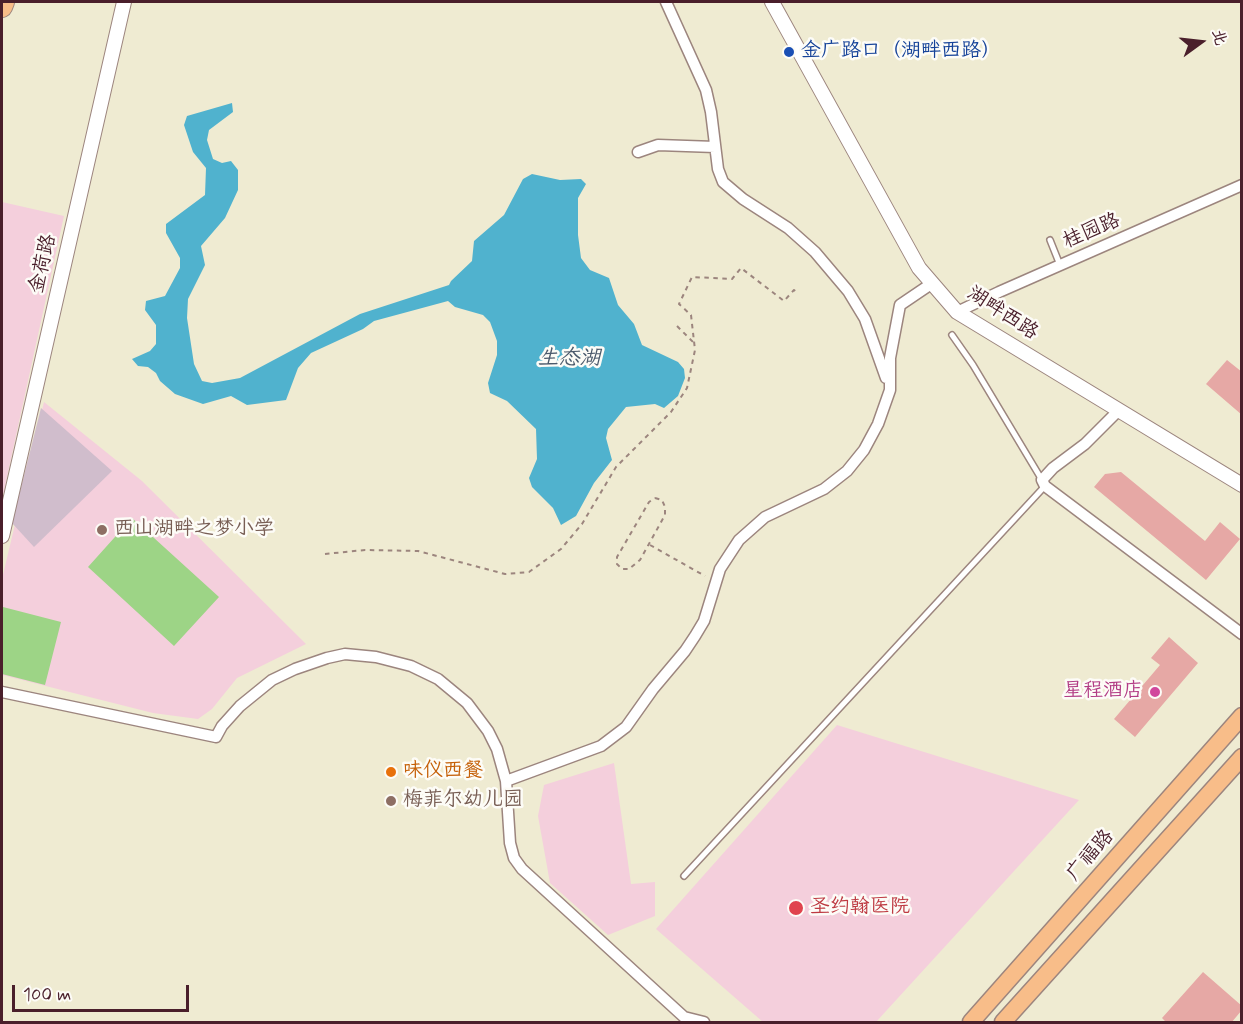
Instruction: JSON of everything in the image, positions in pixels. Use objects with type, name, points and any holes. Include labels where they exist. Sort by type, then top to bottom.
[{"type":"highway","points":[[2,7],[4,2]]},
{"type":"main road","name":"广福路","points":[[972,1023],[1242,716]]},
{"type":"main road","points":[[1003,1023],[1242,757]]},
{"type":"street","name":"金荷路","points":[[2,536],[124,2]]},
{"type":"street","points":[[666,2],[706,90],[718,169],[723,182],[743,199],[788,228],[815,252],[848,291],[865,319],[890,390]]},
{"type":"street","name":"湖畔西路","points":[[772,2],[919,268],[957,312],[1242,485]]},
{"type":"street","points":[[638,152],[658,144],[715,147]]},
{"type":"street","name":"桂园路","points":[[957,312],[1242,185]]},
{"type":"street","points":[[506,781],[601,746],[626,726],[653,688],[686,651],[704,621],[720,569],[740,540],[765,517],[824,489],[847,471],[864,450],[878,424],[890,390],[890,358],[900,305],[931,284]]},
{"type":"street","points":[[1119,410],[1085,444],[1053,468],[1043,483],[1242,634]]},
{"type":"street","points":[[2,692],[216,737],[222,726],[240,706],[272,680],[295,669],[345,654],[376,657],[411,666],[438,679],[467,703],[488,730],[497,749],[506,781],[510,843],[514,858],[522,869],[686,1020],[704,1023]]},
{"type":"lane","points":[[1050,240],[1060,265]]},
{"type":"lane","points":[[684,876],[1043,483],[974,365],[952,335]]},
{"type":"path","points":[[325,554],[365,550],[418,551],[505,574],[529,572],[561,549],[582,524],[616,467],[671,412],[687,388],[695,350],[690,315],[680,303],[692,277],[732,279],[741,268],[784,301],[794,290],[798,294]]},
{"type":"path","points":[[677,326],[694,343]]},
{"type":"path","points":[[655,498],[662,500],[665,515],[650,544],[640,560],[629,569],[622,569],[617,564],[617,557],[650,502],[655,498]]},
{"type":"path","points":[[650,544],[716,582]]},
{"type":"shaded area","points":[[2,202],[64,216],[2,500]]},
{"type":"shaded area","name":"西山湖畔之梦小学","points":[[44,402],[142,481],[306,644],[237,678],[212,709],[198,719],[153,713],[2,675],[2,579]]},
{"type":"shaded area","points":[[41,408],[112,471],[34,547],[12,523]]},
{"type":"shaded area","points":[[837,725],[1079,800],[876,1022],[763,1022],[656,929]]},
{"type":"shaded area","points":[[614,763],[631,884],[655,882],[655,916],[608,935],[550,883],[538,816],[544,785]]},
{"type":"green space","points":[[132,518],[219,597],[174,646],[88,567]]},
{"type":"green space","points":[[3,607],[61,622],[45,685],[2,674]]},
{"type":"water","name":"生态湖","points":[[232,103],[233,112],[209,130],[207,140],[213,159],[222,163],[231,161],[238,170],[238,190],[225,218],[201,246],[205,265],[188,299],[187,318],[194,364],[202,381],[212,383],[240,378],[360,314],[449,285],[472,261],[474,241],[504,215],[523,179],[532,174],[560,180],[581,179],[586,184],[578,198],[578,235],[581,258],[590,270],[609,278],[618,305],[634,324],[642,345],[678,362],[684,369],[685,378],[678,396],[664,408],[655,404],[626,407],[608,429],[606,438],[612,460],[594,483],[576,516],[561,525],[553,508],[532,487],[529,478],[537,459],[536,429],[507,401],[490,393],[488,383],[497,355],[497,341],[490,322],[483,315],[455,307],[448,301],[374,321],[363,329],[311,353],[298,368],[286,400],[247,405],[231,396],[203,404],[175,394],[160,381],[156,373],[148,367],[138,366],[132,359],[150,351],[156,344],[156,325],[145,310],[146,301],[165,296],[180,268],[180,258],[166,233],[166,224],[205,195],[206,168],[193,152],[184,125],[187,116]]},
{"type":"building","points":[[1227,360],[1242,372],[1242,415],[1206,384]]},
{"type":"building","points":[[1121,472],[1205,541],[1220,522],[1240,539],[1206,580],[1094,487],[1105,474]]},
{"type":"building","name":"星程酒店","points":[[1169,637],[1198,663],[1135,737],[1114,719],[1160,665],[1151,658]]},
{"type":"building","points":[[1203,972],[1242,1006],[1242,1010],[1231,1023],[1167,1023],[1162,1018]]},
{"type":"place","name":"金广路口（湖畔西路）","points":[[789,52]]},
{"type":"place","name":"西山湖畔之梦小学","points":[[102,530]]},
{"type":"place","name":"星程酒店","points":[[1155,692]]},
{"type":"place","name":"味仪西餐","points":[[391,772]]},
{"type":"place","name":"梅菲尔幼儿园","points":[[391,801]]},
{"type":"place","name":"圣约翰医院","points":[[796,908]]}]
